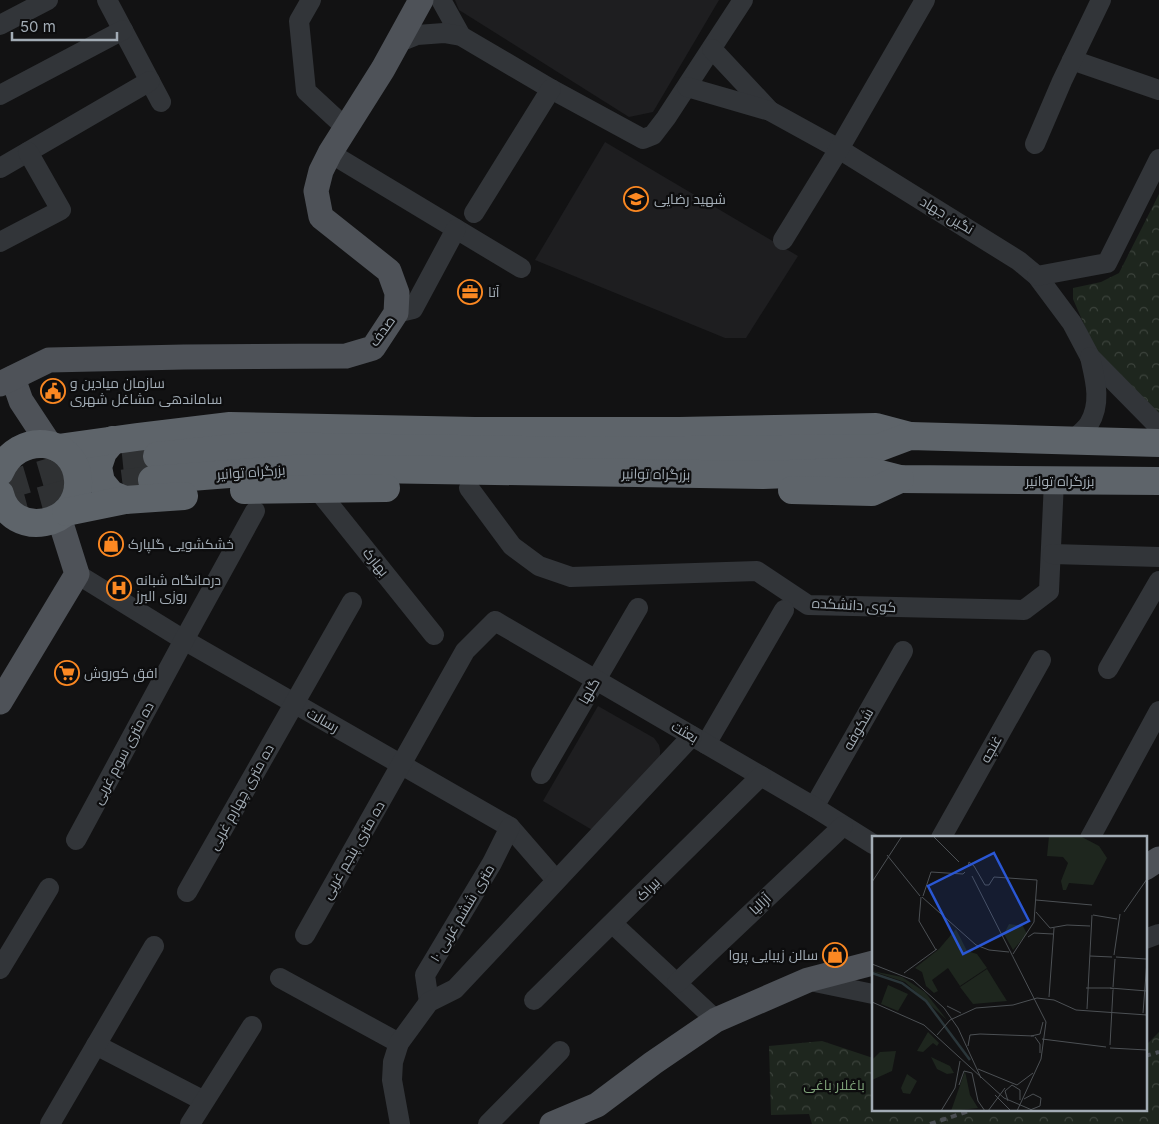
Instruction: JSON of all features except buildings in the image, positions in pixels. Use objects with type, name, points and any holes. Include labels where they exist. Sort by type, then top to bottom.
[{"type":"highway","points":[[2,460],[24,446],[32,444],[54,447],[230,426],[475,431],[660,431],[876,427],[910,436]]},
{"type":"highway","name":"بزرگراه توانیر","points":[[1159,443],[910,436],[878,448],[588,451],[251,446],[154,468],[306,468],[763,475],[869,470],[900,479],[1159,481]]},
{"type":"highway","points":[[113,440],[102,452],[98,467],[101,482],[111,494],[125,500]]},
{"type":"highway","points":[[54,447],[68,456],[78,478],[76,496],[62,515]]},
{"type":"highway","points":[[0,528],[28,522],[44,523],[62,515],[125,500],[242,490],[686,488],[872,492],[900,479]]},
{"type":"highway","points":[[0,494],[8,509],[17,517],[28,522]]},
{"type":"main road","name":"صدف","points":[[6,381],[50,360],[346,356],[373,348],[396,313],[397,293],[389,272],[321,217],[316,191],[321,171],[330,153],[421,0]]},
{"type":"main road","points":[[6,381],[54,447]]},
{"type":"main road","points":[[0,702],[77,574],[62,515]]},
{"type":"main road","points":[[1146,867],[1159,859]]},
{"type":"main road","points":[[552,1124],[598,1105],[716,1020],[808,980],[872,963]]},
{"type":"street","points":[[0,25],[48,0]]},
{"type":"street","points":[[107,0],[161,102]]},
{"type":"street","points":[[311,0],[299,21],[306,91],[346,128]]},
{"type":"street","points":[[441,0],[461,36]]},
{"type":"street","points":[[397,43],[417,35],[444,34],[461,36],[643,139],[653,135],[687,87],[743,0]]},
{"type":"street","points":[[783,240],[839,149],[925,0]]},
{"type":"street","points":[[1034,144],[1101,0]]},
{"type":"street","points":[[0,95],[123,30]]},
{"type":"street","points":[[712,49],[770,111]]},
{"type":"street","points":[[1072,60],[1159,90]]},
{"type":"street","points":[[0,168],[150,81]]},
{"type":"street","points":[[687,87],[770,111]]},
{"type":"street","points":[[474,213],[551,88]]},
{"type":"street","name":"نگین جهاد","points":[[770,111],[839,149],[1019,261],[1037,276],[1072,324],[1090,357]]},
{"type":"street","points":[[0,242],[61,210],[28,152]]},
{"type":"street","points":[[330,153],[521,268]]},
{"type":"street","points":[[1037,276],[1107,263],[1159,159]]},
{"type":"street","points":[[396,313],[413,309],[456,229]]},
{"type":"street","points":[[1090,357],[1159,427]]},
{"type":"street","points":[[1072,441],[1088,425],[1095,412],[1097,392],[1090,357]]},
{"type":"street","name":"کوی دانشکده","points":[[469,488],[512,546],[539,566],[571,577],[757,571],[808,605],[1024,610],[1049,591],[1054,481]]},
{"type":"street","name":"بهارک","points":[[317,489],[434,636]]},
{"type":"street","name":"ده متری سوم غربی","points":[[76,840],[256,511]]},
{"type":"street","points":[[1052,554],[1159,557]]},
{"type":"street","name":"رسالت","points":[[77,574],[184,640],[510,826],[556,880]]},
{"type":"street","points":[[1108,669],[1159,581]]},
{"type":"street","name":"ده متری چهارم غربی","points":[[187,892],[352,602]]},
{"type":"street","name":"گلها","points":[[541,774],[638,608]]},
{"type":"street","points":[[400,1124],[392,1080],[393,1062],[400,1043],[429,1002],[455,989],[556,880],[699,740],[784,610]]},
{"type":"street","name":"بعثت","points":[[495,622],[814,807],[872,843]]},
{"type":"street","name":"ده متری پنجم غربی","points":[[305,935],[465,651],[495,622]]},
{"type":"street","name":"شکوفه","points":[[814,807],[903,651]]},
{"type":"street","name":"غنچه","points":[[942,836],[1041,660]]},
{"type":"street","points":[[1091,836],[1159,712]]},
{"type":"street","name":"بیراک","points":[[534,1000],[761,776]]},
{"type":"street","name":"۱۰ متری ششم غربی","points":[[429,1002],[425,975],[492,864],[510,826]]},
{"type":"street","name":"آزالیا","points":[[677,983],[843,826]]},
{"type":"street","points":[[0,969],[49,888]]},
{"type":"street","points":[[613,924],[716,1020]]},
{"type":"street","points":[[1146,939],[1159,934]]},
{"type":"street","points":[[50,1124],[154,946]]},
{"type":"street","points":[[280,978],[400,1043]]},
{"type":"street","points":[[808,980],[872,994]]},
{"type":"street","points":[[190,1124],[252,1026]]},
{"type":"street","points":[[96,1045],[204,1101]]},
{"type":"street","points":[[488,1124],[560,1051]]},
{"type":"shaded area","points":[[455,0],[719,0],[653,112],[629,117],[459,10]]},
{"type":"shaded area","name":"شهید رضایی","points":[[605,142],[798,256],[746,338],[725,338],[535,260]]},
{"type":"shaded area","points":[[598,706],[654,738],[659,745],[660,757],[594,831],[543,801]]},
{"type":"green space","points":[[1159,194],[1159,419],[1104,371],[1073,299],[1073,288],[1101,282],[1119,273]]},
{"type":"green space","name":"باغلار باغی","points":[[1159,1032],[1159,1124],[812,1124],[809,1114],[771,1115],[769,1046],[822,1041],[872,1058],[872,1112],[1146,1112],[1146,1045]]},
{"type":"tunnel","points":[[0,487],[78,464],[157,456]]},
{"type":"tunnel","points":[[0,512],[88,488],[152,480]]},
{"type":"railway","points":[[1146,1056],[1159,1052]]},
{"type":"railway","points":[[930,1124],[966,1112]]},
{"type":"place","name":"شهید رضایی","points":[[636,199]]},
{"type":"place","name":"آتا","points":[[470,292]]},
{"type":"place","name":"سازمان میادین و ساماندهی مشاغل شهری","points":[[53,391]]},
{"type":"place","name":"خشکشویی گلپارک","points":[[111,544]]},
{"type":"place","name":"درمانگاه شبانه روزی البرز","points":[[119,588]]},
{"type":"place","name":"افق کوروش","points":[[67,673]]},
{"type":"place","name":"سالن زيبايى پروا","points":[[835,955]]}]
